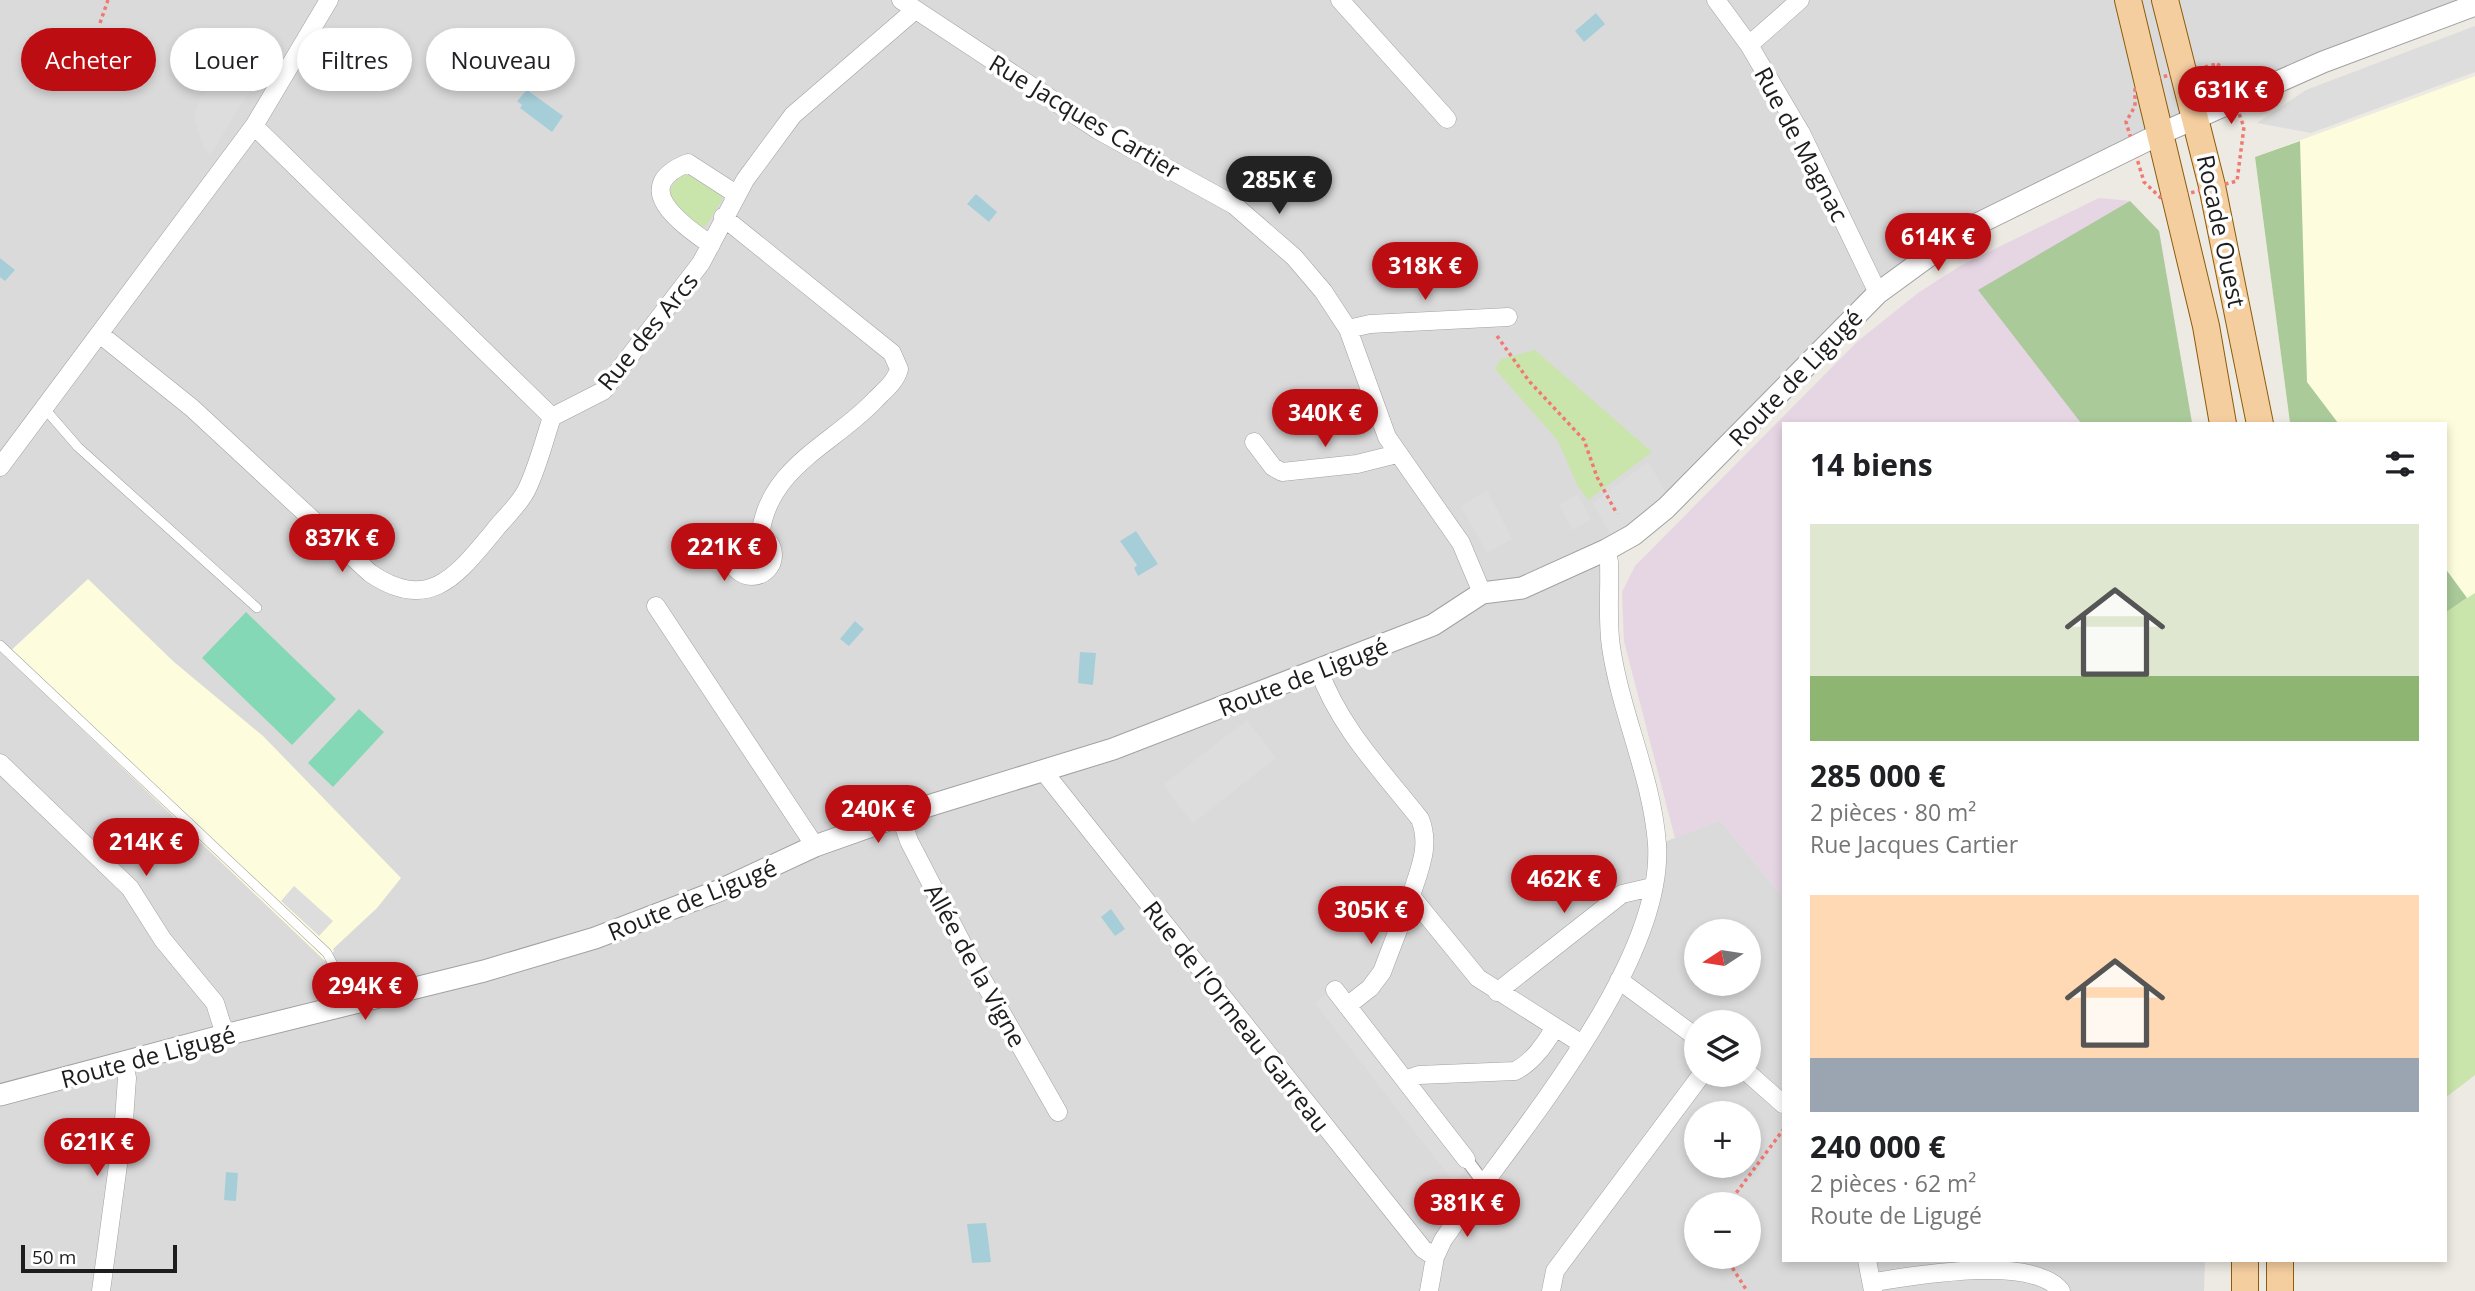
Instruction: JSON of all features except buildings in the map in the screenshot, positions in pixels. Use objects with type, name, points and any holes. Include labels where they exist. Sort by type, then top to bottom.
[{"type":"main road","name":"Rocade Ouest","points":[[2128,0],[2179,126],[2227,310],[2244,333],[2260,422]]},
{"type":"main road","points":[[2146,0],[2179,126]]},
{"type":"main road","name":"Rocade Ouest","points":[[2165,0],[2179,126],[2222,422]]},
{"type":"main road","points":[[2245,1262],[2245,1291]]},
{"type":"main road","points":[[2280,1262],[2280,1291]]},
{"type":"street","points":[[0,467],[101,335],[254,126],[329,0]]},
{"type":"street","points":[[1340,0],[1447,119]]},
{"type":"street","name":"Rue de Magnac","points":[[1716,0],[1749,45],[1801,133],[1878,293]]},
{"type":"street","points":[[1749,45],[1800,0]]},
{"type":"street","name":"Rue des Arcs","points":[[552,417],[603,391],[682,289],[711,245],[736,194],[793,115],[908,5]]},
{"type":"street","name":"Rue Jacques Cartier","points":[[908,5],[1098,130],[1242,210],[1294,257],[1324,291],[1348,329],[1387,437],[1461,543],[1482,593]]},
{"type":"street","name":"Route de Ligugé","points":[[0,1096],[225,1035],[484,971],[595,939],[718,891],[815,846],[900,815],[1113,749],[1319,670],[1433,625],[1482,593],[1522,588],[1606,550],[1633,534],[1666,508],[1878,293],[1964,231],[2179,126],[2323,62],[2475,5]]},
{"type":"street","points":[[101,335],[201,416],[370,573],[406,587],[440,586],[464,566],[526,491],[552,417],[254,126]]},
{"type":"street","points":[[711,245],[666,208],[660,198],[662,183],[672,170],[688,163],[736,194]]},
{"type":"street","points":[[723,217],[892,353],[899,369],[890,385],[855,421],[812,451],[792,469],[767,503],[760,536]]},
{"type":"street","points":[[1348,329],[1370,324],[1508,317]]},
{"type":"street","points":[[1254,442],[1273,467],[1282,472],[1357,464],[1397,454]]},
{"type":"street","points":[[1429,1291],[1435,1257],[1483,1182],[1601,1015],[1643,926],[1652,887],[1657,845],[1611,646],[1609,562],[1606,550]]},
{"type":"street","points":[[656,606],[815,846]]},
{"type":"street","points":[[1319,670],[1329,697],[1342,719],[1420,819],[1426,834],[1425,848],[1410,896],[1382,972],[1370,988],[1347,1006]]},
{"type":"street","points":[[0,763],[130,888],[163,940],[215,1003],[225,1035]]},
{"type":"street","name":"Rue de l'Ormeau Garreau","points":[[1044,772],[1423,1249],[1435,1257]]},
{"type":"street","name":"Allée de la Vigne","points":[[900,815],[909,841],[964,947],[1058,1112]]},
{"type":"street","points":[[1497,992],[1622,894],[1652,887]]},
{"type":"street","points":[[1410,896],[1478,978],[1582,1044]]},
{"type":"street","points":[[1619,980],[1684,1028]]},
{"type":"street","points":[[1335,990],[1483,1182]]},
{"type":"street","points":[[1405,1080],[1419,1075],[1515,1072],[1531,1059],[1555,1028]]},
{"type":"street","points":[[100,1291],[124,1120],[127,1078],[124,1064]]},
{"type":"street","points":[[1761,1085],[1782,1103]]},
{"type":"street","points":[[1551,1291],[1555,1271],[1692,1087]]},
{"type":"street","points":[[1867,1262],[1873,1287],[1962,1268],[2040,1276],[2061,1291]]},
{"type":"lane","points":[[45,409],[78,447],[257,608]]},
{"type":"lane","points":[[0,645],[327,953],[345,987],[347,1005]]},
{"type":"path","points":[[100,23],[107,0]]},
{"type":"path","points":[[1489,318],[1498,337],[1529,381],[1584,440],[1597,477],[1617,514]]},
{"type":"path","points":[[1737,1192],[1782,1130]]},
{"type":"path","points":[[1733,1269],[1747,1291]]},
{"type":"shaded area","points":[[0,0],[2460,0],[1963,231],[1878,293],[1616,545],[1611,646],[1657,845],[1720,820],[1782,896],[1782,1262],[2205,1262],[2204,1291],[0,1291]]},
{"type":"shaded area","points":[[2475,26],[2475,72],[2311,133],[2257,123],[2306,90]]},
{"type":"shaded area","points":[[2475,76],[2475,593],[2447,612],[2447,422],[2290,422],[2255,157]]},
{"type":"shaded area","points":[[207,91],[249,91],[210,155],[204,147],[194,117],[199,100]]},
{"type":"shaded area","points":[[2099,198],[2130,201],[2159,231],[2192,422],[1782,422],[1782,896],[1720,820],[1675,838],[1624,641],[1622,592],[1635,566],[1858,341],[1918,293],[1960,266]]},
{"type":"shaded area","points":[[1648,462],[1667,494],[1611,536],[1593,503]]},
{"type":"shaded area","points":[[1487,490],[1512,539],[1487,553],[1461,506]]},
{"type":"shaded area","points":[[1577,494],[1591,519],[1573,530],[1559,505]]},
{"type":"shaded area","points":[[88,579],[174,662],[263,736],[401,878],[377,908],[333,949],[325,961],[5,656]]},
{"type":"shaded area","points":[[1247,720],[1276,758],[1193,823],[1163,785]]},
{"type":"shaded area","points":[[294,886],[333,921],[319,936],[281,901]]},
{"type":"shaded area","points":[[1327,993],[1466,1171],[1453,1181],[1315,1003]]},
{"type":"green space","points":[[2300,141],[2307,382],[2337,422],[2290,422],[2255,157]]},
{"type":"green space","points":[[691,172],[721,193],[722,200],[706,226],[700,227],[675,209],[669,191],[678,178]]},
{"type":"green space","points":[[2130,201],[2159,231],[2192,422],[2080,422],[1978,290]]},
{"type":"green space","points":[[1535,350],[1652,452],[1588,500],[1577,485],[1558,441],[1495,369],[1501,359]]},
{"type":"green space","points":[[2447,571],[2467,598],[2447,612]]},
{"type":"green space","points":[[2475,593],[2475,1075],[2447,1096],[2447,612]]},
{"type":"green space","points":[[246,612],[336,699],[292,745],[202,658]]},
{"type":"green space","points":[[359,709],[384,732],[333,787],[308,763]]},
{"type":"water","points":[[1596,13],[1605,24],[1584,42],[1575,31]]},
{"type":"water","points":[[528,91],[563,116],[552,132],[520,108],[522,105],[517,101]]},
{"type":"water","points":[[976,194],[997,212],[989,222],[967,204]]},
{"type":"water","points":[[0,258],[15,270],[5,281],[0,277]]},
{"type":"water","points":[[1136,531],[1158,564],[1138,576],[1134,568],[1137,565],[1120,541]]},
{"type":"water","points":[[855,621],[864,629],[849,646],[840,639]]},
{"type":"water","points":[[1080,652],[1096,653],[1093,685],[1078,683]]},
{"type":"water","points":[[1111,909],[1125,929],[1115,936],[1101,917]]},
{"type":"water","points":[[226,1172],[238,1173],[236,1201],[224,1200]]},
{"type":"water","points":[[986,1223],[991,1262],[972,1263],[967,1224]]}]
